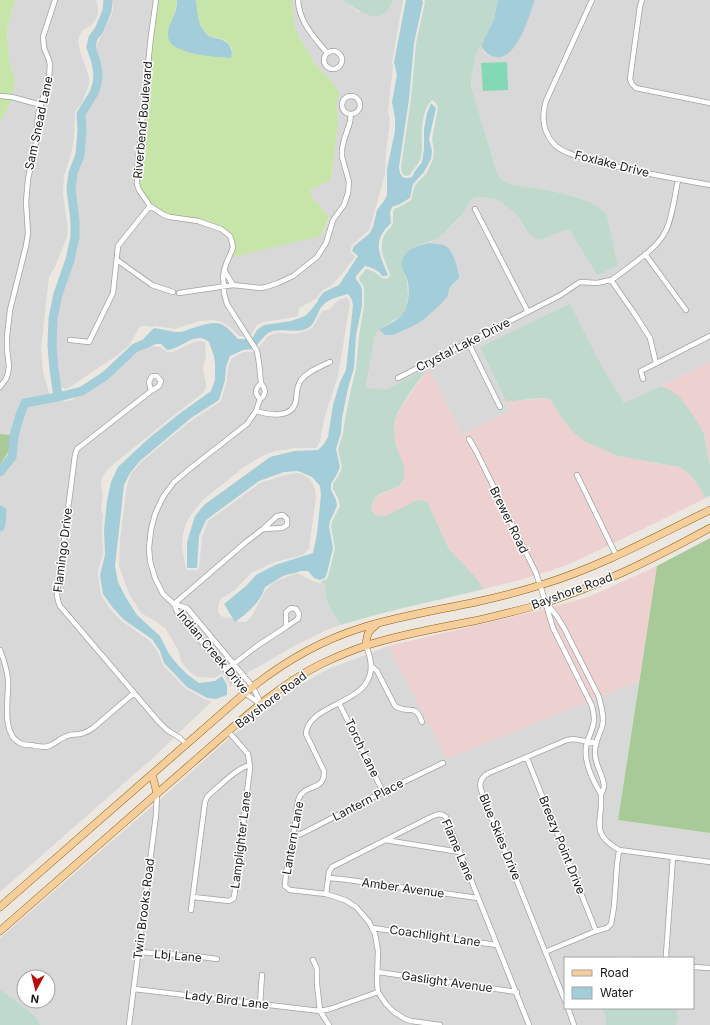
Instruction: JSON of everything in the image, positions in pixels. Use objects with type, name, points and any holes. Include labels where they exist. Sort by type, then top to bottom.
[{"type":"main road","name":"Bayshore Road","points":[[0,907],[245,693],[283,666],[322,643],[359,628],[478,601],[540,585],[580,571],[710,510]]},
{"type":"main road","name":"Bayshore Road","points":[[0,931],[260,704],[306,672],[321,664],[366,646],[405,635],[497,616],[577,592],[628,570],[710,528]]},
{"type":"main road","points":[[366,646],[369,630],[379,623]]},
{"type":"main road","points":[[152,774],[157,793]]},
{"type":"street","name":"Sam Snead Lane","points":[[0,387],[6,379],[8,373],[7,336],[10,310],[26,246],[28,227],[26,202],[28,178],[35,149],[37,121],[50,71],[49,60],[44,48],[43,37],[55,0]]},
{"type":"street","name":"Riverbend Boulevard","points":[[156,0],[136,178],[137,184],[139,190],[150,206],[164,215],[198,221],[221,229],[230,236],[233,248],[224,270],[224,293],[227,304],[259,357],[261,383],[264,388],[264,392],[256,411]]},
{"type":"street","points":[[298,0],[300,14],[304,24],[327,53]]},
{"type":"street","name":"Foxlake Drive","points":[[592,0],[546,101],[543,122],[548,136],[557,147],[570,154],[611,166],[710,185]]},
{"type":"street","points":[[642,0],[630,79],[632,84],[636,88],[710,103]]},
{"type":"street","points":[[352,95],[358,98],[360,103],[359,110],[351,114],[344,110],[342,104],[346,97],[352,95]]},
{"type":"street","points":[[0,96],[12,97],[41,105]]},
{"type":"street","points":[[179,293],[233,285],[260,288],[266,287],[293,276],[313,261],[320,253],[328,238],[334,220],[344,205],[348,193],[349,182],[342,157],[342,149],[351,114]]},
{"type":"street","name":"Crystal Lake Drive","points":[[398,378],[528,312],[562,294],[580,282],[597,283],[611,280],[616,277],[645,254],[664,234],[667,228],[678,180]]},
{"type":"street","points":[[70,340],[89,342],[113,293],[118,246],[150,206]]},
{"type":"street","points":[[475,209],[528,312]]},
{"type":"street","points":[[645,254],[686,310]]},
{"type":"street","points":[[117,260],[152,285],[173,292]]},
{"type":"street","points":[[224,270],[233,285]]},
{"type":"street","points":[[611,280],[650,338],[656,363]]},
{"type":"street","points":[[643,379],[641,371],[710,336]]},
{"type":"street","points":[[468,342],[500,407]]},
{"type":"street","points":[[256,411],[273,414],[284,414],[290,412],[294,407],[297,389],[302,379],[311,371],[330,362]]},
{"type":"street","name":"Riverbend Boulevard","points":[[260,399],[257,396],[256,391],[257,387],[261,383]]},
{"type":"street","name":"Flamingo Drive","points":[[152,391],[77,449],[57,595],[60,606],[134,693],[167,730],[180,738],[186,744]]},
{"type":"street","name":"Indian Creek Drive","points":[[256,411],[242,429],[192,466],[174,482],[166,492],[153,519],[149,548],[150,561],[155,578],[163,594],[174,604],[187,608],[253,687],[260,704]]},
{"type":"street","name":"Brewer Road","points":[[469,439],[536,573],[546,602]]},
{"type":"street","points":[[577,475],[616,555]]},
{"type":"street","points":[[174,604],[277,516],[283,515],[287,519],[287,525],[282,528],[263,529]]},
{"type":"street","points":[[546,602],[553,628],[592,706],[594,719],[587,742],[586,755],[589,768],[601,794]]},
{"type":"street","points":[[546,602],[564,628],[599,697],[602,709],[603,722],[595,752],[595,759],[604,787],[601,794],[599,819],[602,837],[619,850],[710,862]]},
{"type":"street","name":"Indian Creek Drive","points":[[174,604],[178,614],[245,693],[260,704]]},
{"type":"street","points":[[226,670],[286,626]]},
{"type":"street","name":"Lantern Lane","points":[[366,646],[371,659],[370,673],[366,685],[340,703],[318,715],[306,728],[306,734],[324,771],[324,778],[321,783],[306,790],[299,799],[285,886],[290,890],[326,894],[345,900],[356,907],[365,917],[372,928],[378,951],[378,992]]},
{"type":"street","points":[[0,650],[8,676],[6,700],[9,732],[16,741],[22,744],[43,747],[54,744],[66,736],[81,734],[93,728],[134,693]]},
{"type":"street","points":[[371,666],[377,671],[395,706],[400,709],[414,710],[419,714],[422,722]]},
{"type":"street","name":"Torch Lane","points":[[340,703],[383,792]]},
{"type":"street","points":[[228,732],[248,754],[250,765]]},
{"type":"street","name":"Blue Skies Drive","points":[[564,1000],[480,787],[484,776],[568,740],[573,739],[596,744]]},
{"type":"street","name":"Breezy Point Drive","points":[[527,758],[596,931]]},
{"type":"street","name":"Lantern Place","points":[[293,837],[443,763]]},
{"type":"street","name":"Lamplighter Lane","points":[[191,910],[204,802],[211,793],[239,770],[244,766],[250,765],[234,898],[229,900],[193,897]]},
{"type":"street","name":"Twin Brooks Road","points":[[129,1025],[156,815],[157,793]]},
{"type":"street","name":"Flame Lane","points":[[326,894],[329,872],[332,867],[433,816],[443,814],[446,817],[529,1025]]},
{"type":"street","points":[[385,840],[460,852]]},
{"type":"street","points":[[545,952],[607,928],[611,924],[619,850]]},
{"type":"street","points":[[667,957],[673,857]]},
{"type":"street","name":"Amber Avenue","points":[[329,878],[478,898]]},
{"type":"street","name":"Coachlight Lane","points":[[372,928],[497,945]]},
{"type":"street","name":"Lbj Lane","points":[[139,952],[218,959]]},
{"type":"street","points":[[313,960],[317,969],[320,1011],[329,1025]]},
{"type":"street","points":[[694,967],[710,968]]},
{"type":"street","name":"Gaslight Avenue","points":[[378,972],[516,992]]},
{"type":"street","points":[[260,1004],[262,975]]},
{"type":"street","name":"Lady Bird Lane","points":[[134,989],[320,1011]]},
{"type":"street","points":[[320,1011],[330,1009],[378,992],[386,1004],[400,1016],[411,1021],[440,1025]]},
{"type":"street","points":[[568,1009],[574,1025]]},
{"type":"shaded area","points":[[15,0],[96,0],[98,6],[98,14],[96,19],[91,25],[82,31],[78,41],[89,77],[89,84],[80,106],[75,111],[74,139],[64,176],[63,194],[68,230],[67,237],[55,267],[49,277],[41,349],[43,372],[49,393],[57,400],[72,400],[136,354],[141,350],[142,345],[160,347],[167,352],[173,352],[194,342],[205,342],[206,356],[203,368],[206,388],[203,393],[116,462],[106,471],[102,478],[101,487],[103,495],[101,512],[103,514],[103,555],[98,570],[98,576],[101,595],[111,610],[123,622],[150,641],[158,652],[163,665],[185,688],[206,700],[212,701],[154,757],[0,892],[0,465],[8,452],[11,436],[0,434],[0,123],[11,102],[15,81],[9,59],[7,30]]},
{"type":"shaded area","points":[[112,0],[154,0],[138,130],[135,188],[141,198],[224,233],[228,238],[230,247],[321,236],[329,218],[329,216],[313,199],[310,190],[331,180],[338,123],[336,103],[329,78],[316,66],[295,29],[292,0],[342,0],[359,12],[390,7],[393,0],[403,0],[392,62],[393,67],[388,111],[390,121],[385,174],[370,228],[352,245],[350,251],[355,257],[331,286],[323,290],[316,299],[299,308],[298,316],[263,322],[257,325],[251,335],[244,337],[239,336],[230,327],[222,322],[213,320],[200,321],[175,329],[142,326],[139,328],[129,346],[65,389],[60,386],[58,382],[55,368],[55,321],[75,245],[77,220],[72,189],[73,181],[80,162],[84,117],[94,99],[100,81],[101,70],[97,59],[96,48],[112,14]]},
{"type":"shaded area","points":[[535,0],[710,0],[710,362],[624,404],[600,363],[480,347],[510,411],[462,435],[428,369],[385,390],[366,389],[375,335],[379,330],[383,334],[393,335],[413,326],[449,292],[450,287],[457,281],[444,245],[428,243],[435,240],[453,225],[474,198],[481,197],[497,199],[516,214],[524,227],[543,239],[566,230],[570,231],[597,275],[596,205],[565,194],[513,185],[501,179],[497,173],[471,86],[472,73],[477,51],[481,46],[484,52],[488,55],[499,57],[522,33]]},
{"type":"shaded area","points":[[347,297],[350,303],[338,376],[324,419],[320,441],[317,447],[275,451],[262,456],[244,467],[203,500],[193,512],[186,523],[182,547],[186,569],[198,570],[202,537],[208,521],[260,483],[285,475],[298,473],[302,474],[312,482],[315,489],[316,498],[309,548],[303,555],[275,562],[251,573],[235,590],[221,599],[219,602],[218,611],[223,617],[232,618],[239,622],[246,622],[253,614],[265,591],[274,582],[297,573],[313,581],[323,584],[325,583],[326,599],[341,625],[296,645],[249,672],[230,687],[223,674],[215,678],[198,677],[190,672],[182,663],[178,650],[166,629],[141,613],[129,594],[119,566],[120,540],[127,485],[131,474],[141,462],[192,420],[221,401],[227,381],[228,367],[232,358],[244,352],[255,352],[268,336],[276,333],[296,334],[308,330],[313,327],[322,311],[329,309],[338,300]]},
{"type":"shaded area","points":[[710,362],[710,465],[704,434],[670,390],[661,386]]},
{"type":"shaded area","points":[[428,368],[462,435],[510,411],[506,402],[546,398],[550,399],[561,417],[618,456],[679,467],[686,470],[706,498],[569,564],[520,580],[484,589],[474,575],[449,549],[427,501],[417,500],[385,516],[375,515],[372,511],[374,500],[377,496],[397,487],[402,483],[394,431],[396,418],[402,406]]},
{"type":"shaded area","points":[[657,566],[639,681],[447,759],[388,646],[574,601],[593,595]]},
{"type":"shaded area","points":[[388,646],[447,758],[639,681],[618,820],[710,833],[710,1025],[676,1025],[678,1018],[677,1009],[694,1009],[694,957],[624,956],[564,957],[564,1009],[602,1009],[606,1017],[606,1025],[41,1025],[34,1015],[26,1009],[56,1009],[56,969],[16,969],[16,1001],[0,989],[0,938],[270,702],[326,670]]},
{"type":"green space","points":[[0,0],[15,0],[7,30],[9,59],[15,81],[11,102],[0,123]]},
{"type":"green space","points":[[154,0],[177,0],[173,18],[186,52],[232,56],[232,48],[226,41],[211,37],[202,29],[199,21],[196,0],[292,0],[295,29],[316,66],[329,78],[340,94],[336,103],[338,123],[331,180],[310,190],[313,199],[329,216],[321,236],[228,258],[230,243],[224,233],[201,224],[160,216],[148,207],[141,198],[135,187],[138,130]]},
{"type":"green space","points":[[342,0],[393,0],[383,14],[377,16],[363,13]]},
{"type":"green space","points":[[424,0],[498,0],[495,17],[477,51],[472,73],[471,86],[497,173],[505,182],[513,185],[565,194],[596,205],[605,213],[607,218],[618,266],[597,275],[570,231],[566,230],[543,239],[538,239],[530,235],[516,214],[497,199],[481,197],[474,198],[462,215],[435,240],[419,245],[403,271],[407,280],[408,297],[404,313],[379,330],[375,335],[366,388],[385,390],[428,368],[406,399],[395,420],[394,431],[396,444],[404,470],[403,481],[398,486],[377,496],[373,503],[372,511],[375,515],[385,516],[417,500],[427,501],[449,549],[474,575],[484,589],[394,610],[341,625],[326,599],[325,584],[320,582],[327,579],[335,548],[331,527],[340,506],[333,489],[333,484],[342,467],[338,449],[343,434],[356,369],[364,306],[364,290],[359,278],[366,269],[377,273],[382,278],[387,279],[390,276],[383,254],[382,245],[386,233],[393,224],[394,209],[411,200],[415,185],[426,174],[433,159],[434,150],[432,139],[438,108],[436,103],[432,100],[427,106],[423,118],[421,158],[410,175],[405,176],[402,173],[401,167],[411,99],[416,43],[425,2]]},
{"type":"green space","points":[[507,62],[508,90],[483,91],[481,63]]},
{"type":"green space","points":[[570,304],[600,363],[624,403],[661,386],[680,397],[704,434],[710,465],[710,496],[706,498],[691,476],[679,467],[618,456],[586,442],[574,433],[561,417],[550,399],[540,398],[506,402],[480,347]]},
{"type":"green space","points":[[0,434],[11,435],[8,452],[0,465]]},
{"type":"green space","points":[[710,538],[710,833],[618,820],[657,566]]},
{"type":"green space","points":[[0,989],[16,1001],[16,1009],[26,1009],[34,1015],[41,1025],[0,1025]]},
{"type":"green space","points":[[602,1009],[677,1009],[678,1018],[676,1025],[606,1025],[606,1017]]},
{"type":"water","points":[[177,0],[196,0],[202,28],[210,36],[226,42],[230,46],[232,52],[231,58],[194,54],[176,47],[170,42],[168,36],[169,29],[177,6]]},
{"type":"water","points":[[406,0],[422,0],[423,2],[414,43],[409,99],[399,167],[400,173],[404,178],[412,177],[422,162],[424,149],[424,129],[427,113],[431,103],[436,108],[429,139],[432,151],[431,159],[424,172],[413,184],[410,198],[392,207],[390,212],[391,223],[384,231],[379,241],[379,250],[388,275],[382,276],[379,272],[365,266],[356,276],[362,291],[362,306],[356,335],[354,368],[348,388],[342,418],[341,433],[336,449],[340,467],[331,484],[331,490],[337,506],[330,521],[329,527],[333,548],[325,578],[320,580],[314,578],[308,571],[301,571],[283,576],[265,587],[257,602],[249,611],[235,622],[224,604],[246,586],[256,575],[275,565],[313,553],[317,534],[321,495],[320,486],[312,477],[298,471],[284,472],[259,481],[206,520],[199,536],[197,568],[187,568],[187,542],[195,516],[204,505],[270,457],[294,451],[318,450],[324,444],[328,437],[333,405],[340,382],[346,370],[353,305],[348,294],[335,298],[323,305],[313,324],[308,328],[298,331],[273,331],[268,333],[254,349],[243,350],[230,356],[226,367],[225,380],[219,400],[191,418],[140,461],[130,473],[124,485],[115,566],[118,582],[137,615],[160,636],[169,654],[188,675],[199,683],[215,681],[222,676],[227,685],[227,695],[216,699],[207,698],[187,687],[164,663],[160,651],[152,639],[124,620],[103,594],[100,576],[105,555],[104,529],[107,501],[111,482],[118,467],[148,439],[211,391],[215,380],[214,356],[209,342],[206,340],[196,338],[176,348],[167,350],[161,344],[143,343],[144,338],[154,328],[181,332],[212,323],[221,324],[226,327],[238,339],[253,337],[257,330],[264,325],[291,321],[305,316],[324,292],[339,285],[358,256],[352,251],[354,246],[369,234],[373,227],[377,210],[387,195],[387,169],[395,131],[395,118],[392,102],[397,75],[394,62]]},
{"type":"water","points":[[498,0],[535,0],[526,26],[516,45],[510,52],[503,56],[495,57],[486,53],[481,46],[495,17]]},
{"type":"water","points":[[428,243],[443,245],[449,249],[455,261],[459,278],[450,287],[447,297],[441,304],[423,320],[393,335],[385,335],[379,330],[399,317],[406,309],[407,305],[408,287],[407,279],[403,271],[402,259],[408,251],[417,246]]},
{"type":"waterway","points":[[58,397],[52,346],[53,318],[58,294],[70,260],[75,237],[75,221],[71,189],[73,173],[80,155],[82,130],[81,114],[94,93],[97,84],[98,74],[91,47],[93,38],[99,30],[107,11],[108,0]]},
{"type":"waterway","points":[[0,472],[12,457],[14,436],[25,403],[82,391],[105,376],[135,348],[156,339]]},
{"type":"waterway","points":[[0,510],[2,511],[0,527]]}]
